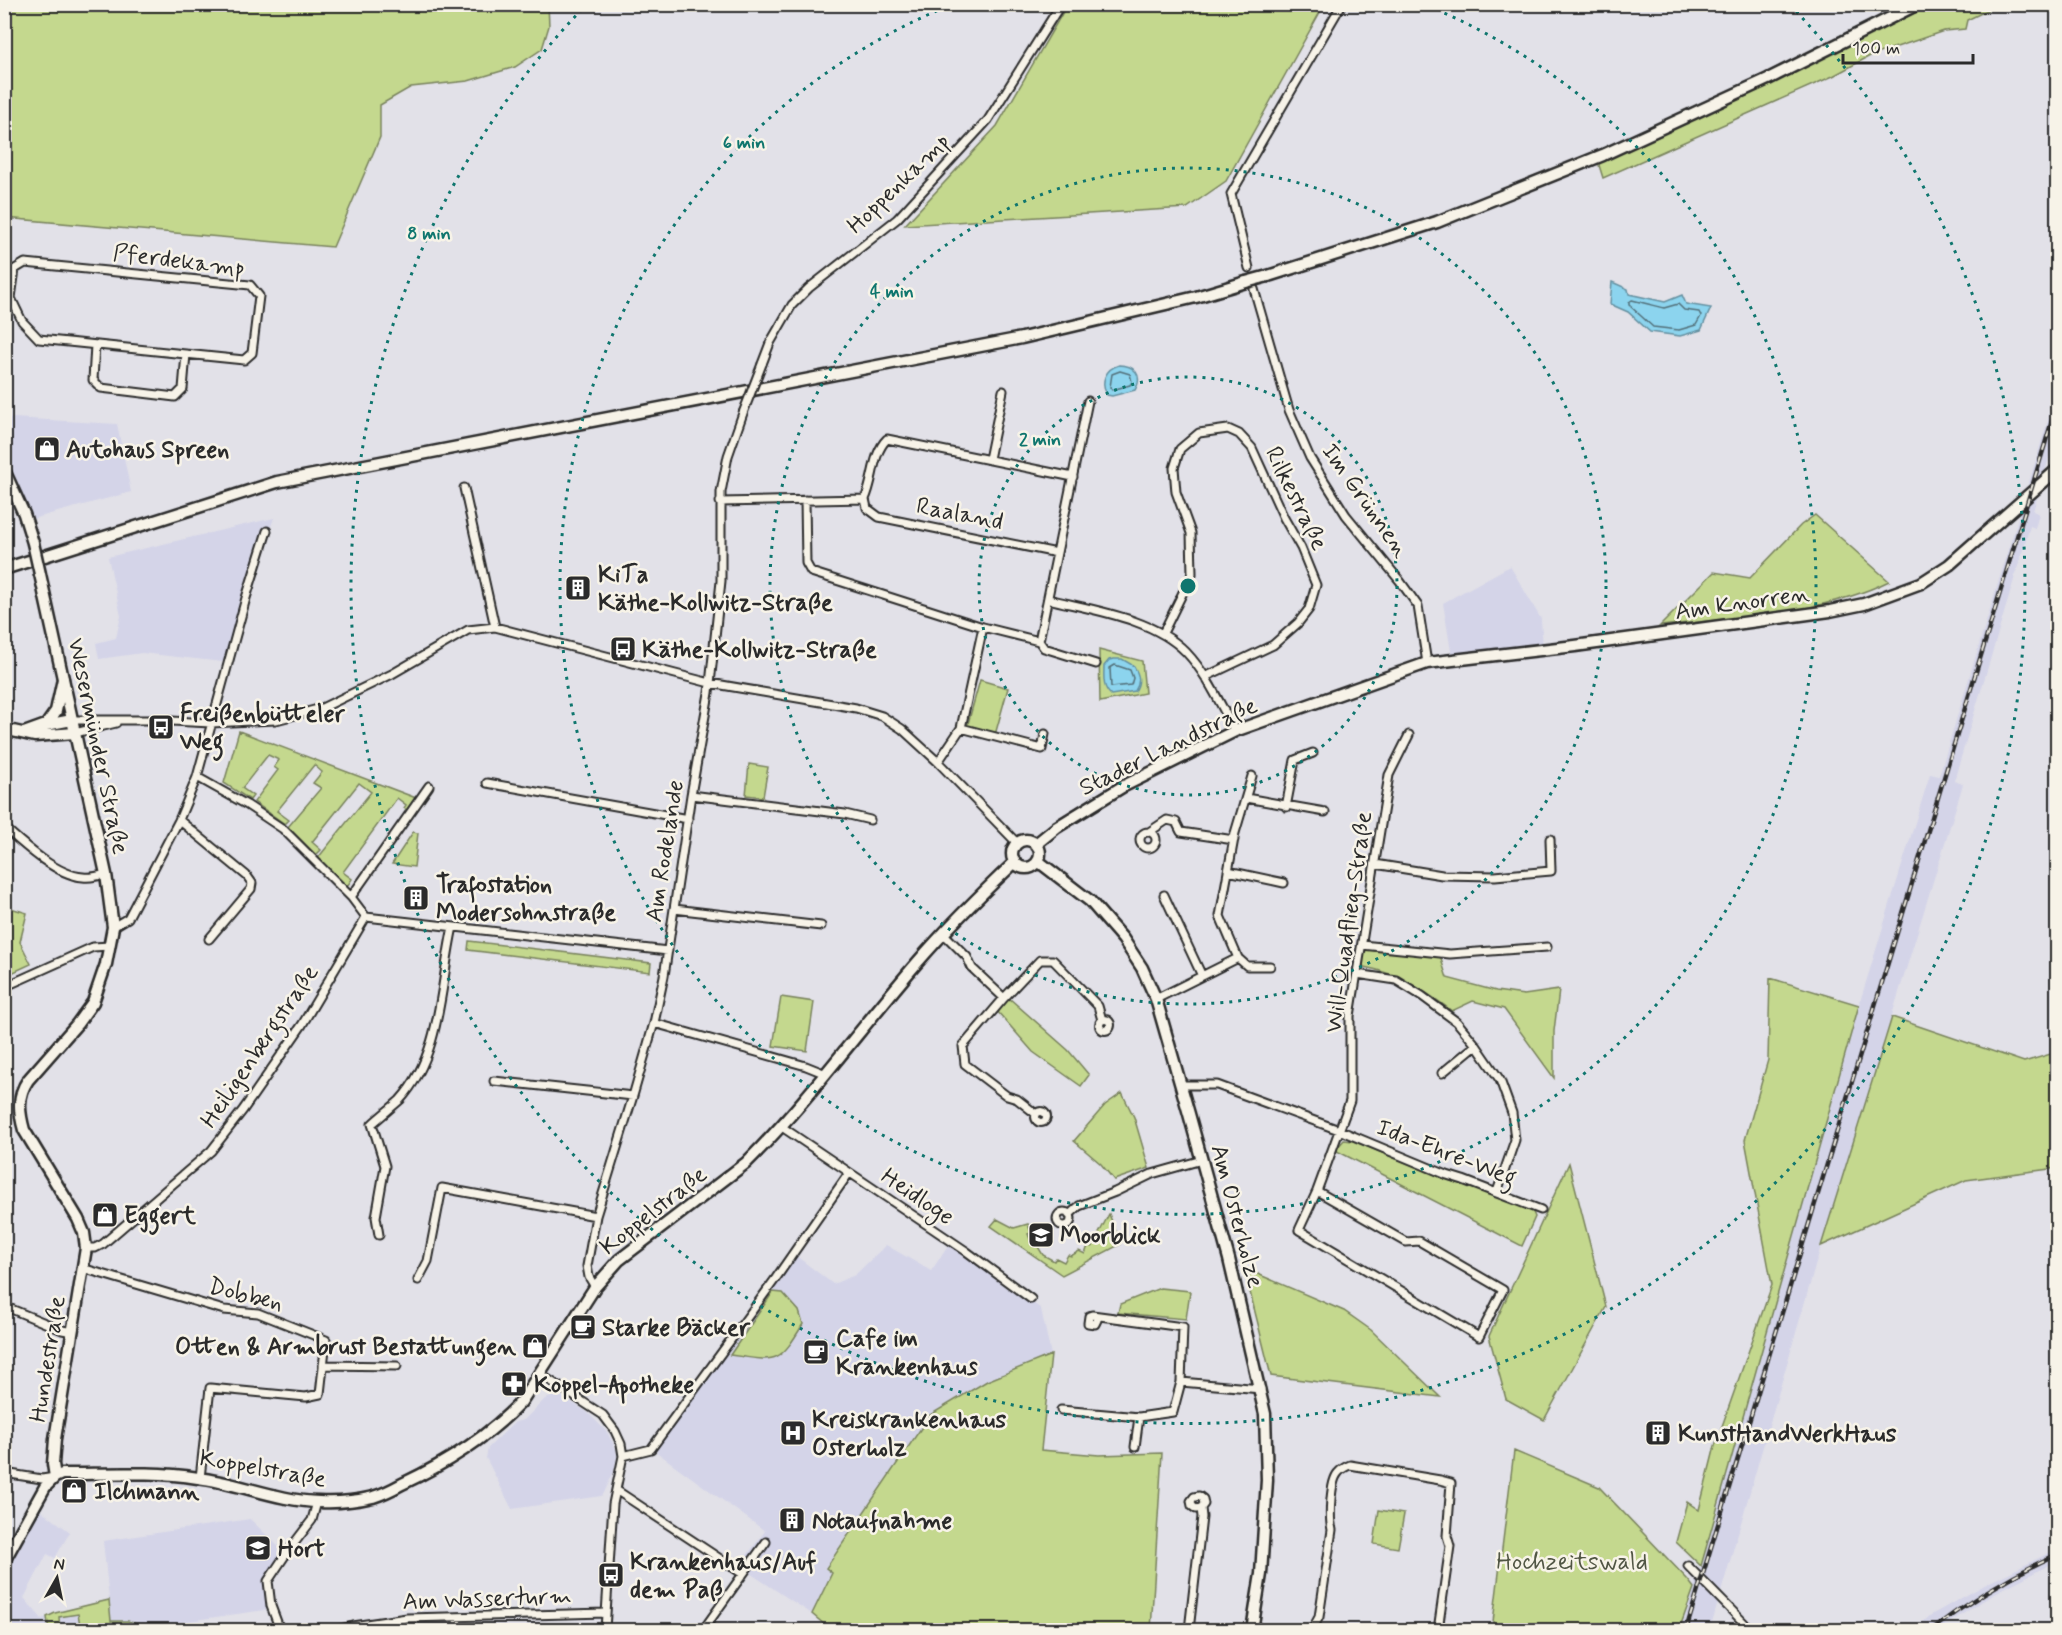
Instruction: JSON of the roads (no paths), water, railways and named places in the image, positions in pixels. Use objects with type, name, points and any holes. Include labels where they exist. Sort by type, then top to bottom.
[{"type":"street","name":"Hoppenkamp","points":[[743,413],[775,333],[792,305],[809,288],[897,219],[988,120],[1061,4]]},
{"type":"street","points":[[1249,268],[1231,194],[1342,4]]},
{"type":"street","points":[[4,569],[277,482],[1011,341],[1250,286],[1268,276],[1437,222],[1603,155],[1768,79],[1918,4]]},
{"type":"street","name":"Pferdekamp","points":[[25,263],[250,285],[259,296],[252,353],[244,360],[95,345],[39,339],[22,321],[8,299],[15,269],[25,263]]},
{"type":"street","name":"Im Grünnen","points":[[1250,286],[1288,410],[1310,459],[1346,515],[1418,606],[1426,663]]},
{"type":"street","points":[[95,345],[93,380],[101,388],[175,397],[183,389],[186,354]]},
{"type":"street","points":[[989,459],[1003,391]]},
{"type":"street","points":[[1039,641],[1088,401]]},
{"type":"street","name":"Am Rodelande","points":[[595,1287],[589,1277],[587,1266],[596,1216],[654,1023],[668,951],[710,683],[721,581],[720,502],[724,472],[743,413]]},
{"type":"street","name":"Rilkestraße","points":[[1163,633],[1192,574],[1191,533],[1176,492],[1174,468],[1180,448],[1199,433],[1228,429],[1239,434],[1252,448],[1284,518],[1301,548],[1316,585],[1309,609],[1298,623],[1273,645],[1205,677]]},
{"type":"street","points":[[720,502],[865,499],[870,490],[880,446],[887,439],[1073,477]]},
{"type":"street","name":"Am Knorren","points":[[1426,663],[1575,646],[1830,611],[1864,604],[1921,583],[1949,565],[2058,469]]},
{"type":"street","name":"Wesermünder Straße","points":[[4,470],[24,514],[33,543],[113,912],[111,945],[93,1002],[28,1080],[20,1097],[20,1113],[24,1130],[78,1219],[84,1233],[86,1248]]},
{"type":"street","points":[[464,488],[495,627]]},
{"type":"street","name":"Raaland","points":[[865,499],[867,508],[879,517],[1057,553]]},
{"type":"street","points":[[805,500],[806,563],[811,572],[983,627],[1039,641],[1044,648],[1096,664]]},
{"type":"street","points":[[113,927],[128,918],[179,820],[197,777],[267,531]]},
{"type":"street","points":[[1048,599],[1110,614],[1163,633],[1185,651],[1205,677],[1235,731]]},
{"type":"street","points":[[4,729],[42,736],[75,733],[123,722],[152,720],[211,723],[276,720],[322,708],[392,674],[468,630],[495,627],[710,683],[855,708],[882,716],[902,729],[938,762],[1017,843]]},
{"type":"street","points":[[938,762],[961,728],[983,627]]},
{"type":"street","name":"Stader Landstraße","points":[[1036,844],[1057,827],[1122,787],[1235,731],[1426,663]]},
{"type":"street","points":[[46,725],[56,711],[63,679]]},
{"type":"street","points":[[24,733],[46,725],[72,720],[94,719],[123,722]]},
{"type":"street","points":[[961,728],[1042,749],[1045,734]]},
{"type":"street","name":"Will-Quadflieg-Straße","points":[[1317,1191],[1406,1242],[1419,1241],[1503,1290],[1479,1336],[1299,1230],[1317,1191],[1350,1101],[1350,1016],[1374,864],[1389,775],[1409,735]]},
{"type":"street","points":[[1286,807],[1294,760],[1313,753]]},
{"type":"street","points":[[1252,776],[1234,840],[1220,916],[1238,958],[1247,966],[1270,966]]},
{"type":"street","points":[[197,777],[283,830],[351,897],[366,917],[668,951]]},
{"type":"street","points":[[487,783],[688,819]]},
{"type":"street","points":[[351,897],[429,786]]},
{"type":"street","points":[[691,795],[844,814],[870,820]]},
{"type":"street","points":[[1246,798],[1286,807],[1325,812]]},
{"type":"street","points":[[179,820],[247,876],[252,883],[251,889],[209,939]]},
{"type":"street","points":[[1149,832],[1167,820],[1176,822],[1181,832],[1234,840]]},
{"type":"street","points":[[4,827],[55,867],[86,878],[106,874]]},
{"type":"street","points":[[1374,864],[1442,875],[1496,876],[1551,871],[1550,839]]},
{"type":"street","points":[[1027,840],[1036,844],[1040,852],[1038,861],[1027,867],[1015,862],[1012,852],[1017,843],[1027,840]]},
{"type":"street","name":"Am Osterholze","points":[[1038,861],[1076,889],[1108,920],[1142,968],[1156,999],[1202,1160],[1261,1389],[1267,1430],[1267,1480],[1261,1574],[1252,1630]]},
{"type":"street","points":[[782,1127],[943,933],[1015,862]]},
{"type":"street","points":[[1228,871],[1284,883]]},
{"type":"street","points":[[1164,895],[1202,976]]},
{"type":"street","points":[[674,909],[820,926]]},
{"type":"street","name":"Heiligenbergstraße","points":[[86,1248],[95,1248],[103,1244],[211,1151],[243,1110],[302,1024],[366,917]]},
{"type":"street","points":[[379,1235],[376,1217],[385,1166],[372,1124],[401,1099],[424,1063],[434,1032],[453,927]]},
{"type":"street","points":[[943,933],[968,957],[972,968],[1004,998]]},
{"type":"street","points":[[4,987],[93,947],[111,945]]},
{"type":"street","points":[[1362,945],[1450,954],[1546,947]]},
{"type":"street","points":[[1156,999],[1238,958]]},
{"type":"street","points":[[1036,1114],[1017,1099],[1007,1096],[965,1064],[963,1046],[1040,960],[1053,960],[1098,1006],[1102,1020]]},
{"type":"street","points":[[1357,974],[1396,980],[1457,1022],[1500,1080],[1513,1122],[1515,1140],[1497,1192]]},
{"type":"street","points":[[654,1023],[806,1066],[826,1074]]},
{"type":"street","points":[[1442,1073],[1476,1045]]},
{"type":"street","points":[[494,1081],[633,1096]]},
{"type":"street","points":[[1180,1085],[1217,1085],[1339,1130]]},
{"type":"street","name":"Heidloge","points":[[782,1127],[966,1251],[1031,1299]]},
{"type":"street","name":"Koppelstraße","points":[[55,1477],[62,1474],[164,1474],[200,1478],[281,1497],[317,1502],[346,1501],[374,1496],[417,1477],[507,1418],[540,1374],[595,1287],[619,1260],[746,1163],[782,1127]]},
{"type":"street","name":"Ida-Ehre-Weg","points":[[1339,1130],[1421,1165],[1541,1210]]},
{"type":"street","points":[[1070,1215],[1079,1206],[1152,1174],[1202,1160]]},
{"type":"street","points":[[623,1456],[651,1449],[776,1278],[849,1173]]},
{"type":"street","points":[[418,1280],[428,1262],[442,1188],[596,1216]]},
{"type":"street","name":"Hundestraße","points":[[55,1477],[53,1464],[55,1439],[86,1248]]},
{"type":"street","name":"Dobben","points":[[82,1268],[224,1310],[258,1313],[326,1340],[320,1394],[306,1397],[210,1388],[200,1478]]},
{"type":"street","points":[[4,1306],[62,1330],[73,1332]]},
{"type":"street","points":[[1060,1410],[1139,1417],[1173,1412],[1181,1382],[1183,1327],[1096,1316]]},
{"type":"street","points":[[323,1365],[397,1366]]},
{"type":"street","points":[[540,1374],[603,1415],[615,1431],[623,1456],[610,1535],[605,1630]]},
{"type":"street","points":[[1181,1382],[1261,1389]]},
{"type":"street","points":[[1135,1447],[1139,1417]]},
{"type":"street","points":[[1312,1630],[1319,1617],[1332,1530],[1329,1518],[1336,1475],[1350,1465],[1451,1483],[1447,1536],[1450,1546],[1438,1630]]},
{"type":"street","points":[[4,1473],[42,1479],[55,1477]]},
{"type":"street","points":[[4,1561],[45,1487],[55,1477]]},
{"type":"street","points":[[616,1490],[743,1574]]},
{"type":"street","points":[[280,1630],[271,1606],[268,1581],[312,1520],[317,1502]]},
{"type":"street","points":[[1189,1630],[1202,1517],[1201,1508]]},
{"type":"street","points":[[703,1630],[766,1542]]},
{"type":"street","points":[[1688,1566],[1751,1630]]},
{"type":"street","name":"Am Wasserturm","points":[[335,1630],[407,1618],[606,1613]]},
{"type":"street","points":[[457,1617],[458,1630]]},
{"type":"water","points":[[1612,282],[1628,289],[1629,294],[1665,302],[1682,295],[1686,304],[1711,308],[1701,330],[1680,336],[1650,332],[1628,312],[1610,304]]},
{"type":"water","points":[[1119,365],[1129,367],[1136,372],[1138,385],[1135,390],[1112,396],[1107,395],[1104,385],[1105,377],[1110,370]]},
{"type":"water","points":[[1122,659],[1134,666],[1139,678],[1135,691],[1111,695],[1106,689],[1104,666],[1109,660]]},
{"type":"railway","points":[[1686,1630],[2058,401]]},
{"type":"railway","points":[[1931,1630],[1992,1588],[2058,1554]]},
{"type":"place","name":"Autohaus Spreen","points":[[47,449]]},
{"type":"place","name":"KiTa Käthe-Kollwitz-Straße","points":[[578,588]]},
{"type":"place","name":"Käthe-Kollwitz-Straße","points":[[623,649]]},
{"type":"place","name":"Freißenbütteler Weg","points":[[161,727]]},
{"type":"place","name":"Trafostation Modersohnstraße","points":[[416,898]]},
{"type":"place","name":"Eggert","points":[[105,1215]]},
{"type":"place","name":"Moorblick","points":[[1041,1235]]},
{"type":"place","name":"Starke Bäcker","points":[[583,1327]]},
{"type":"place","name":"Otten & Armbrust Bestattungen","points":[[535,1346]]},
{"type":"place","name":"Cafe im Krankenhaus","points":[[816,1352]]},
{"type":"place","name":"Koppel-Apotheke","points":[[514,1384]]},
{"type":"place","name":"Kreiskrankenhaus Osterholz","points":[[793,1433]]},
{"type":"place","name":"KunstHandWerkHaus","points":[[1658,1433]]},
{"type":"place","name":"Ilchmann","points":[[74,1491]]},
{"type":"place","name":"Notaufnahme","points":[[792,1520]]},
{"type":"place","name":"Hort","points":[[258,1548]]},
{"type":"place","name":"Krankenhaus/Auf dem Paß","points":[[611,1575]]},
{"type":"park label","name":"Hochzeitswald","points":[[1572,1561]]}]
